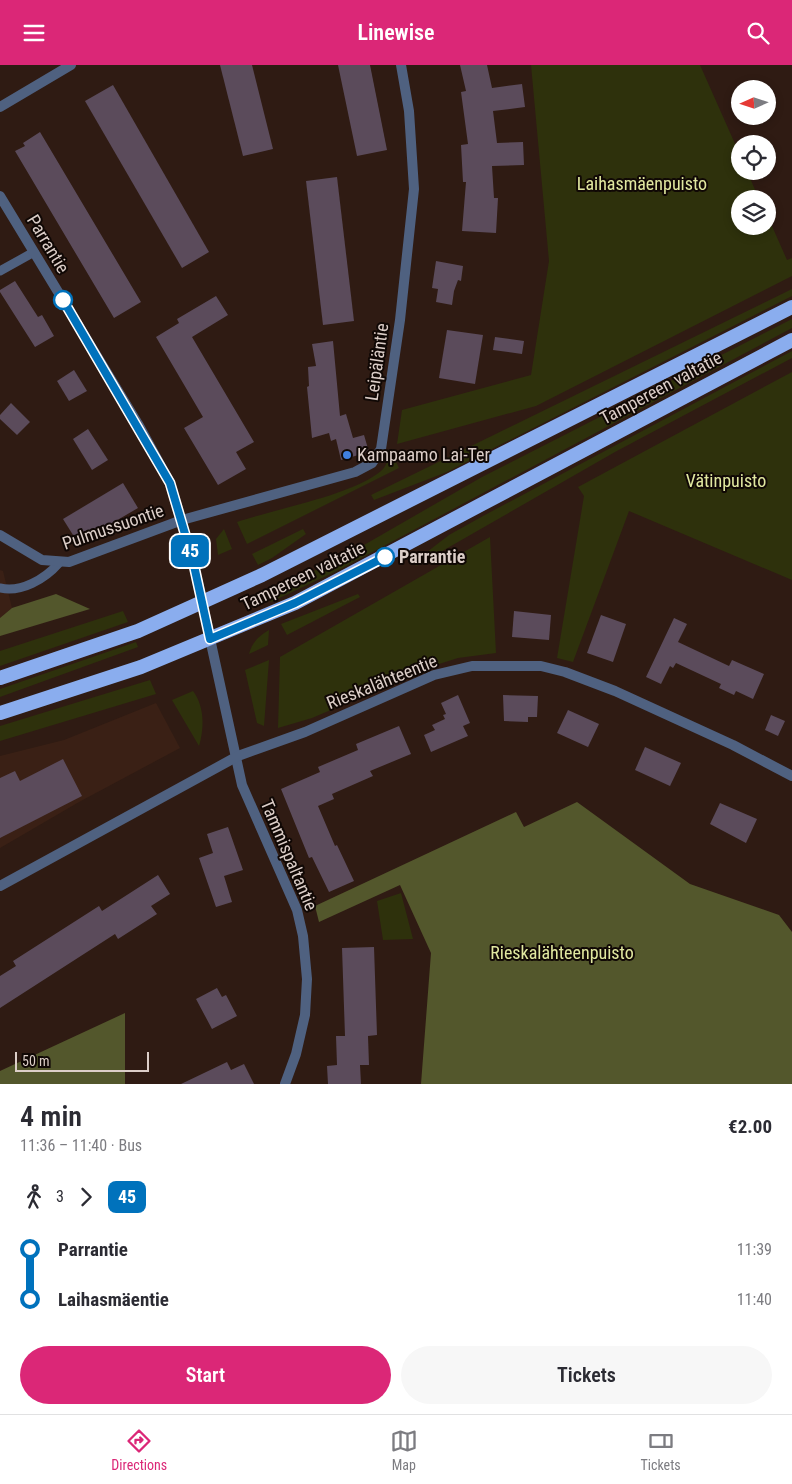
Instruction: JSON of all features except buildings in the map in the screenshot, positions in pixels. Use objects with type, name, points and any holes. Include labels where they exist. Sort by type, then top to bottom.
[{"type":"highway","name":"Tampereen valtatie","points":[[0,678],[138,631],[318,549],[792,307]]},
{"type":"highway","name":"Tampereen valtatie","points":[[0,713],[141,667],[269,615],[330,586],[792,340]]},
{"type":"street","points":[[0,107],[71,65]]},
{"type":"street","name":"Leipäläntie","points":[[182,520],[355,472],[372,463],[381,449],[400,320],[414,189],[409,111],[401,65]]},
{"type":"street","name":"Parrantie","points":[[0,196],[160,463],[170,483],[182,520]]},
{"type":"street","name":"Pulmussuontie","points":[[0,535],[42,560],[59,563],[82,559],[182,520],[210,639]]},
{"type":"street","name":"Tammispaltantie","points":[[210,639],[245,793],[296,910],[303,936],[307,979],[305,1015],[296,1054],[285,1084]]},
{"type":"street","name":"Rieskalähteentie","points":[[0,886],[238,756],[305,732],[434,675],[472,666],[541,666],[565,672],[615,691],[734,745],[792,776]]},
{"type":"lane","points":[[0,271],[34,252]]},
{"type":"lane","points":[[0,588],[9,590],[30,585],[51,572],[59,563]]},
{"type":"shaded area","points":[[0,570],[3,571],[12,608],[0,618]]},
{"type":"shaded area","points":[[156,703],[180,748],[79,802],[0,848],[0,756],[64,740]]},
{"type":"green space","name":"Laihasmäenpuisto","points":[[531,65],[700,65],[731,135],[731,180],[751,180],[755,190],[731,190],[731,235],[776,235],[787,260],[792,258],[792,276],[536,406],[397,444],[402,410],[531,375],[549,261]]},
{"type":"green space","points":[[792,289],[792,296],[447,472],[374,500],[371,495]]},
{"type":"green space","points":[[792,319],[792,328],[337,571],[271,602],[267,595],[357,549],[482,477]]},
{"type":"green space","points":[[792,351],[792,358],[615,452],[416,566],[414,562],[449,535]]},
{"type":"green space","name":"Vätinpuisto","points":[[792,372],[792,580],[629,511],[573,662],[557,658],[584,496],[578,487]]},
{"type":"green space","points":[[391,451],[399,468],[247,544],[237,522],[313,501],[368,480],[386,465]]},
{"type":"green space","points":[[224,529],[232,549],[218,555],[216,539]]},
{"type":"green space","points":[[303,529],[306,534],[272,558],[258,565],[252,554]]},
{"type":"green space","points":[[490,537],[496,653],[458,658],[439,664],[312,718],[278,728],[280,657]]},
{"type":"green space","points":[[56,594],[90,609],[0,636],[0,618],[12,608]]},
{"type":"green space","points":[[358,594],[360,597],[287,635],[281,624]]},
{"type":"green space","points":[[123,611],[128,622],[0,666],[0,651]]},
{"type":"green space","points":[[269,630],[268,645],[249,654],[256,640]]},
{"type":"green space","points":[[136,642],[138,647],[0,697],[0,689]]},
{"type":"green space","points":[[269,660],[264,726],[257,723],[245,670]]},
{"type":"green space","points":[[150,680],[156,694],[0,741],[0,726]]},
{"type":"green space","points":[[193,691],[200,704],[202,718],[199,746],[172,700]]},
{"type":"green space","name":"Rieskalähteenpuisto","points":[[577,802],[690,884],[779,915],[792,932],[792,1084],[421,1084],[431,953],[400,885],[319,922],[315,906],[516,812],[524,827]]},
{"type":"green space","points":[[401,893],[413,939],[383,940],[377,901]]},
{"type":"green space","points":[[125,1013],[125,1084],[0,1084],[0,1071]]},
{"type":"bus line","name":"45","points":[[63,300],[138,425],[170,483],[193,561],[210,639],[295,603],[385,557]]},
{"type":"place","name":"Kampaamo Lai-Ter","points":[[347,455]]},
{"type":"place","name":"Parrantie","points":[[385,557]]}]
